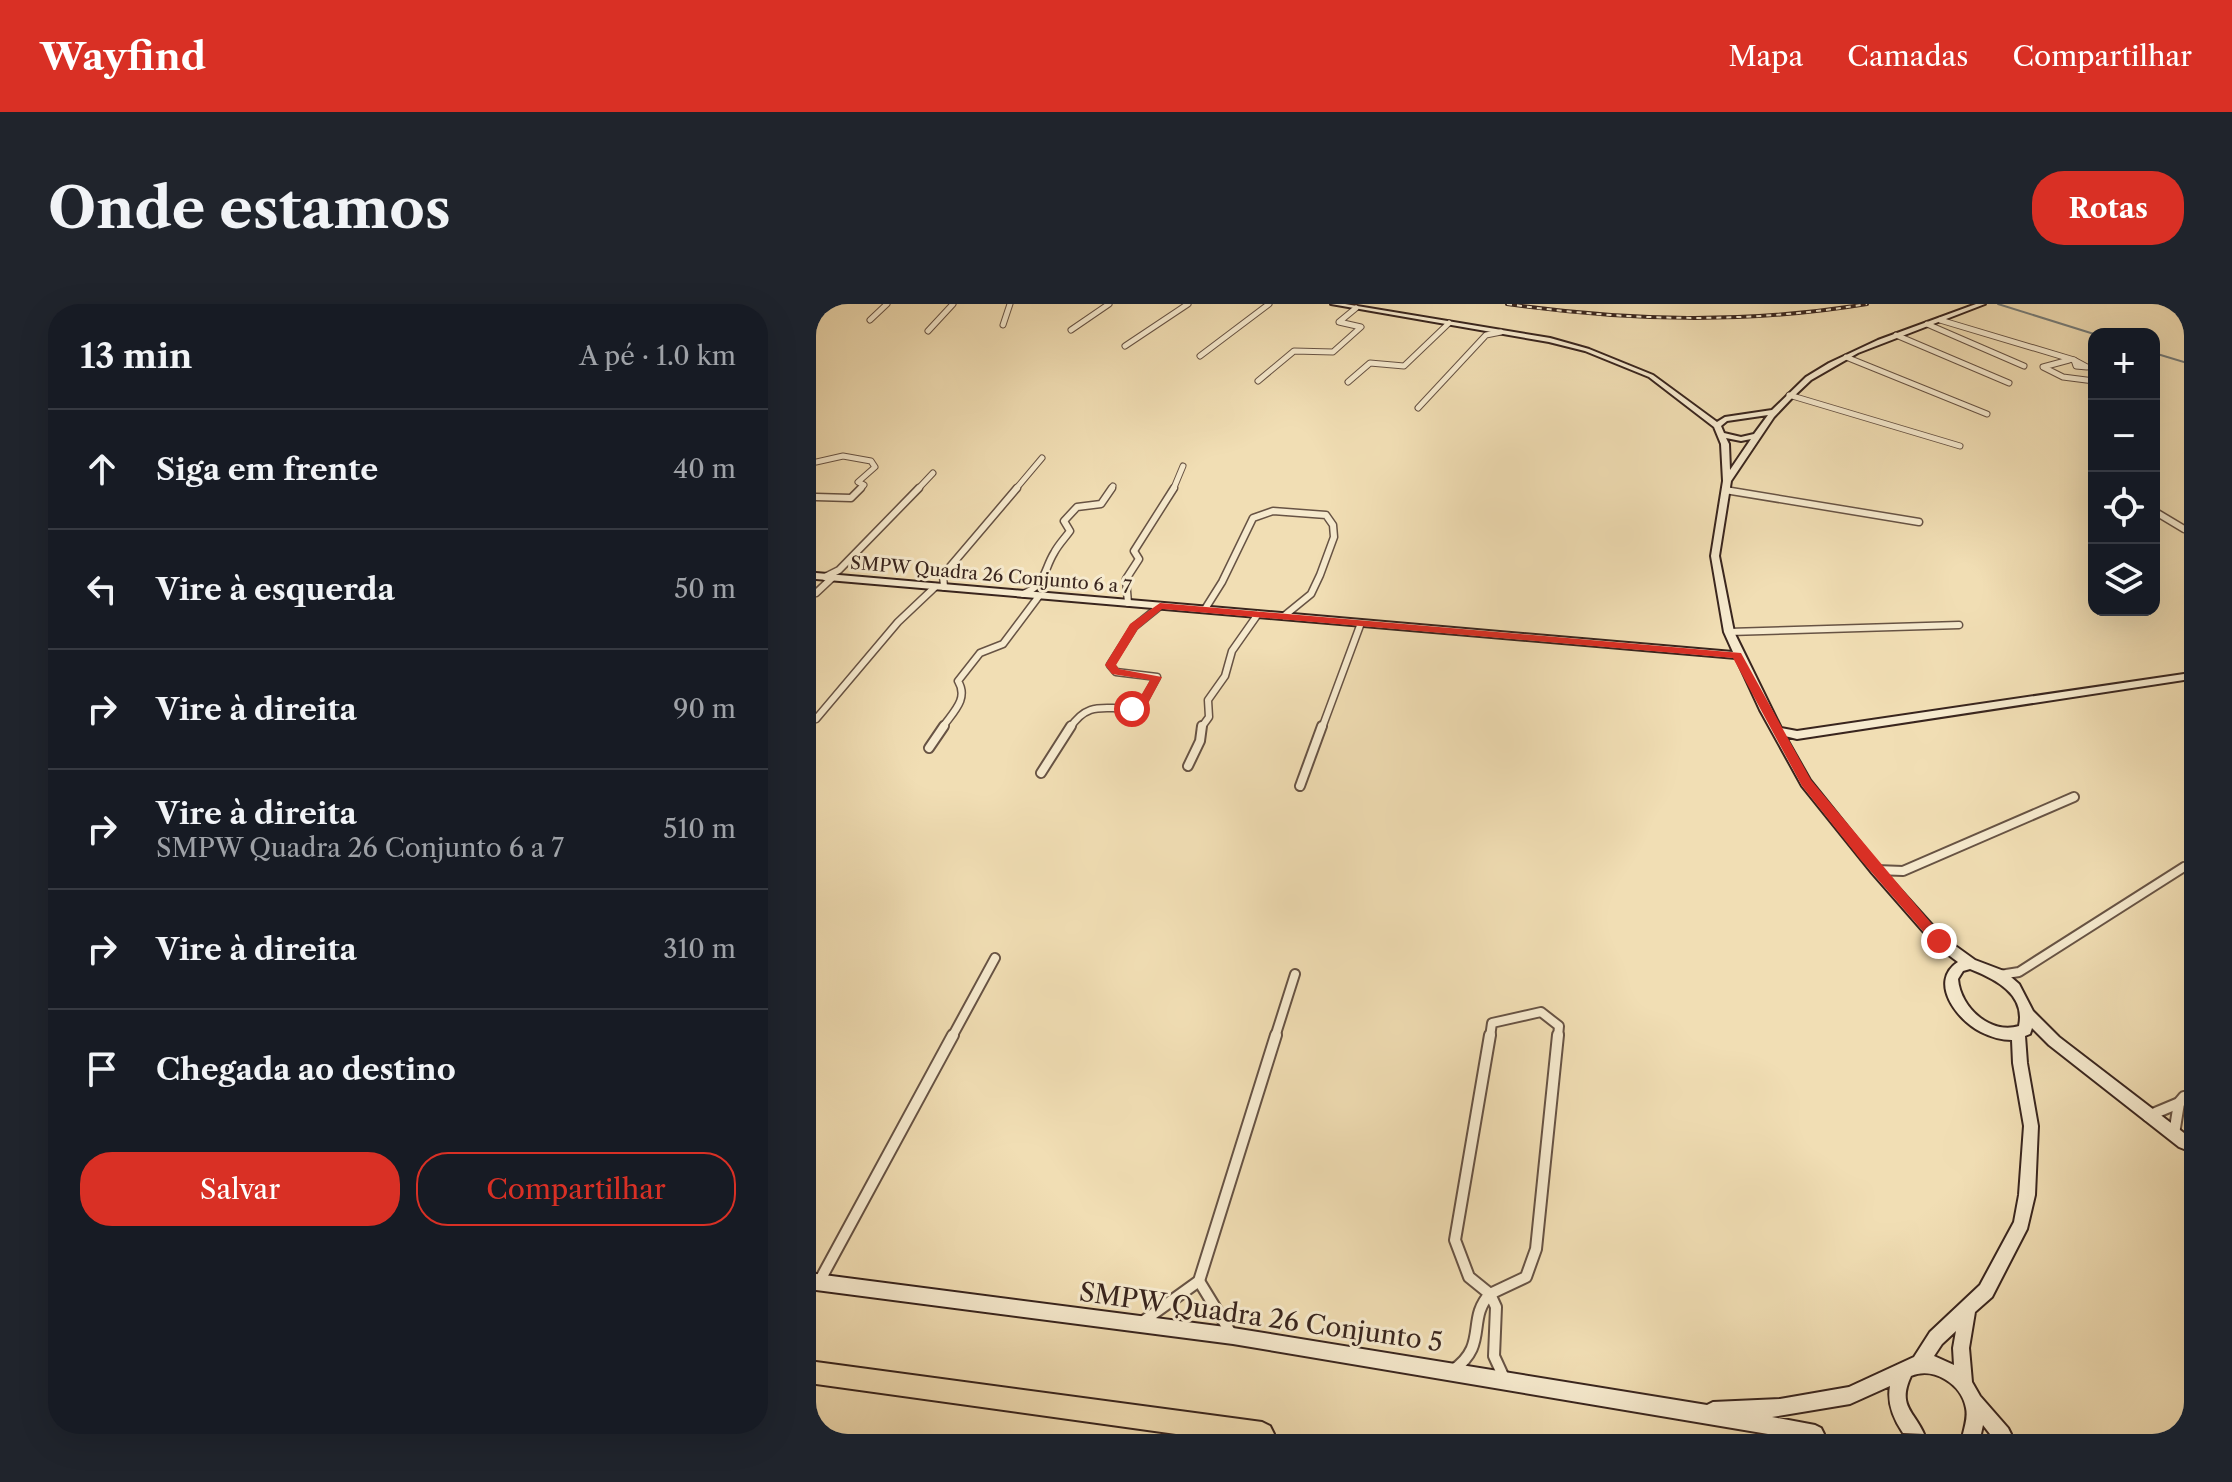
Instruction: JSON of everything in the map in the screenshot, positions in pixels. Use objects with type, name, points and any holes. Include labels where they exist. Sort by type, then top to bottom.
[{"type":"highway","points":[[816,1373],[1262,1434]]},
{"type":"street","points":[[870,320],[887,304]]},
{"type":"street","points":[[928,331],[934,322],[951,310],[953,304]]},
{"type":"street","points":[[1003,325],[1010,304]]},
{"type":"street","points":[[1071,330],[1109,304]]},
{"type":"street","points":[[1125,346],[1188,304]]},
{"type":"street","points":[[1200,356],[1269,304]]},
{"type":"street","points":[[1334,304],[1550,340],[1620,362],[1651,376],[1717,426],[1723,435],[1726,486],[1715,556],[1729,632],[1737,655],[1785,748],[1832,817],[1939,941],[1970,964],[1999,975],[2014,988],[2028,1015],[2054,1041],[2179,1139]]},
{"type":"street","points":[[1726,486],[1759,433],[1789,395],[1846,357],[1982,304]]},
{"type":"street","points":[[1258,381],[1294,351],[1333,352],[1361,327],[1339,322],[1356,308]]},
{"type":"street","points":[[1940,320],[2072,360],[2043,367],[2063,377],[2088,380]]},
{"type":"street","points":[[1348,382],[1370,363],[1404,366],[1449,323]]},
{"type":"street","points":[[1927,324],[2024,366]]},
{"type":"street","points":[[1479,328],[1486,335]]},
{"type":"street","points":[[1418,408],[1486,335],[1501,332]]},
{"type":"street","points":[[1896,335],[2009,383]]},
{"type":"street","points":[[1989,335],[1983,343],[1989,350]]},
{"type":"street","points":[[1846,357],[1987,414]]},
{"type":"street","points":[[1789,395],[1960,446]]},
{"type":"street","points":[[1694,406],[1756,423],[1759,433]]},
{"type":"street","points":[[1717,426],[1738,418],[1776,412]]},
{"type":"street","points":[[1723,435],[1741,439],[1759,433]]},
{"type":"street","points":[[816,462],[850,456],[871,461],[875,467],[858,482],[864,485],[851,498],[816,497]]},
{"type":"street","points":[[816,719],[898,622],[940,587],[943,575],[1042,458]]},
{"type":"street","points":[[1128,603],[1126,579],[1139,559],[1134,551],[1177,483],[1183,466]]},
{"type":"street","points":[[816,593],[933,473]]},
{"type":"street","points":[[929,748],[963,698],[964,691],[958,681],[980,653],[1003,644],[1050,566],[1051,556],[1070,531],[1064,521],[1077,507],[1101,504],[1113,486]]},
{"type":"street","points":[[1726,486],[1919,522]]},
{"type":"street","points":[[1205,609],[1222,582],[1253,518],[1273,511],[1326,515],[1333,525],[1334,537],[1320,575],[1311,594],[1284,616]]},
{"type":"street","points":[[2160,515],[2184,529]]},
{"type":"street","name":"SMPW Quadra 26 Conjunto 6 a 7","points":[[830,576],[1737,655]]},
{"type":"street","points":[[1041,773],[1085,710],[1097,706],[1132,709],[1141,706],[1157,677],[1116,672],[1110,665],[1134,627],[1160,606]]},
{"type":"street","points":[[1188,766],[1200,741],[1200,729],[1209,717],[1208,700],[1225,676],[1232,651],[1258,614]]},
{"type":"street","points":[[1300,786],[1361,623]]},
{"type":"street","points":[[1729,632],[1959,625]]},
{"type":"street","points":[[1776,731],[1797,735],[2184,677]]},
{"type":"street","points":[[1785,748],[1797,735]]},
{"type":"street","points":[[1876,870],[1903,871],[2074,797]]},
{"type":"street","points":[[1999,975],[2019,972],[2184,867]]},
{"type":"street","points":[[1893,888],[1903,871]]},
{"type":"street","points":[[1939,941],[1954,971],[1950,986],[1957,1002],[1975,1020],[1999,1034],[2020,1063]]},
{"type":"street","points":[[817,1282],[995,958]]},
{"type":"street","points":[[1954,971],[1970,964]]},
{"type":"street","points":[[2014,988],[2019,972]]},
{"type":"street","points":[[1138,1324],[1199,1281],[1295,974]]},
{"type":"street","points":[[1452,1371],[1467,1362],[1474,1353],[1483,1303],[1490,1294],[1526,1277],[1536,1249],[1559,1026],[1541,1012],[1492,1023],[1455,1240],[1469,1277],[1490,1294],[1496,1307],[1494,1356],[1505,1381]]},
{"type":"street","points":[[1915,1434],[1899,1411],[1896,1395],[1898,1381],[1936,1338],[1986,1291],[2021,1224],[2027,1195],[2031,1126],[2020,1063],[2022,1032],[2028,1015]]},
{"type":"street","points":[[1999,1034],[2022,1032],[2054,1041]]},
{"type":"street","points":[[2147,1116],[2181,1100],[2179,1139]]},
{"type":"street","points":[[1199,1281],[1233,1336]]},
{"type":"street","name":"SMPW Quadra 26 Conjunto 5","points":[[817,1282],[1233,1336],[1815,1434]]},
{"type":"street","points":[[1964,1384],[1961,1348],[1967,1312]]},
{"type":"street","points":[[1913,1366],[1943,1367],[1964,1384],[1973,1401],[2002,1434]]},
{"type":"street","name":"SMPW Quadra 26 Conjunto 5","points":[[1698,1412],[1780,1408],[1850,1395],[1913,1366]]},
{"type":"street","points":[[1972,1434],[1976,1422],[1973,1401]]},
{"type":"waterway","points":[[1998,304],[2088,332]]},
{"type":"waterway","points":[[2160,355],[2184,362]]},
{"type":"railway","points":[[1507,304],[1598,314],[1687,318],[1777,315],[1867,304]]},
{"type":"route","points":[[1132,709],[1141,706],[1157,677],[1116,672],[1110,665],[1127,635],[1160,606],[1737,655],[1806,783],[1864,856],[1939,941]]}]
